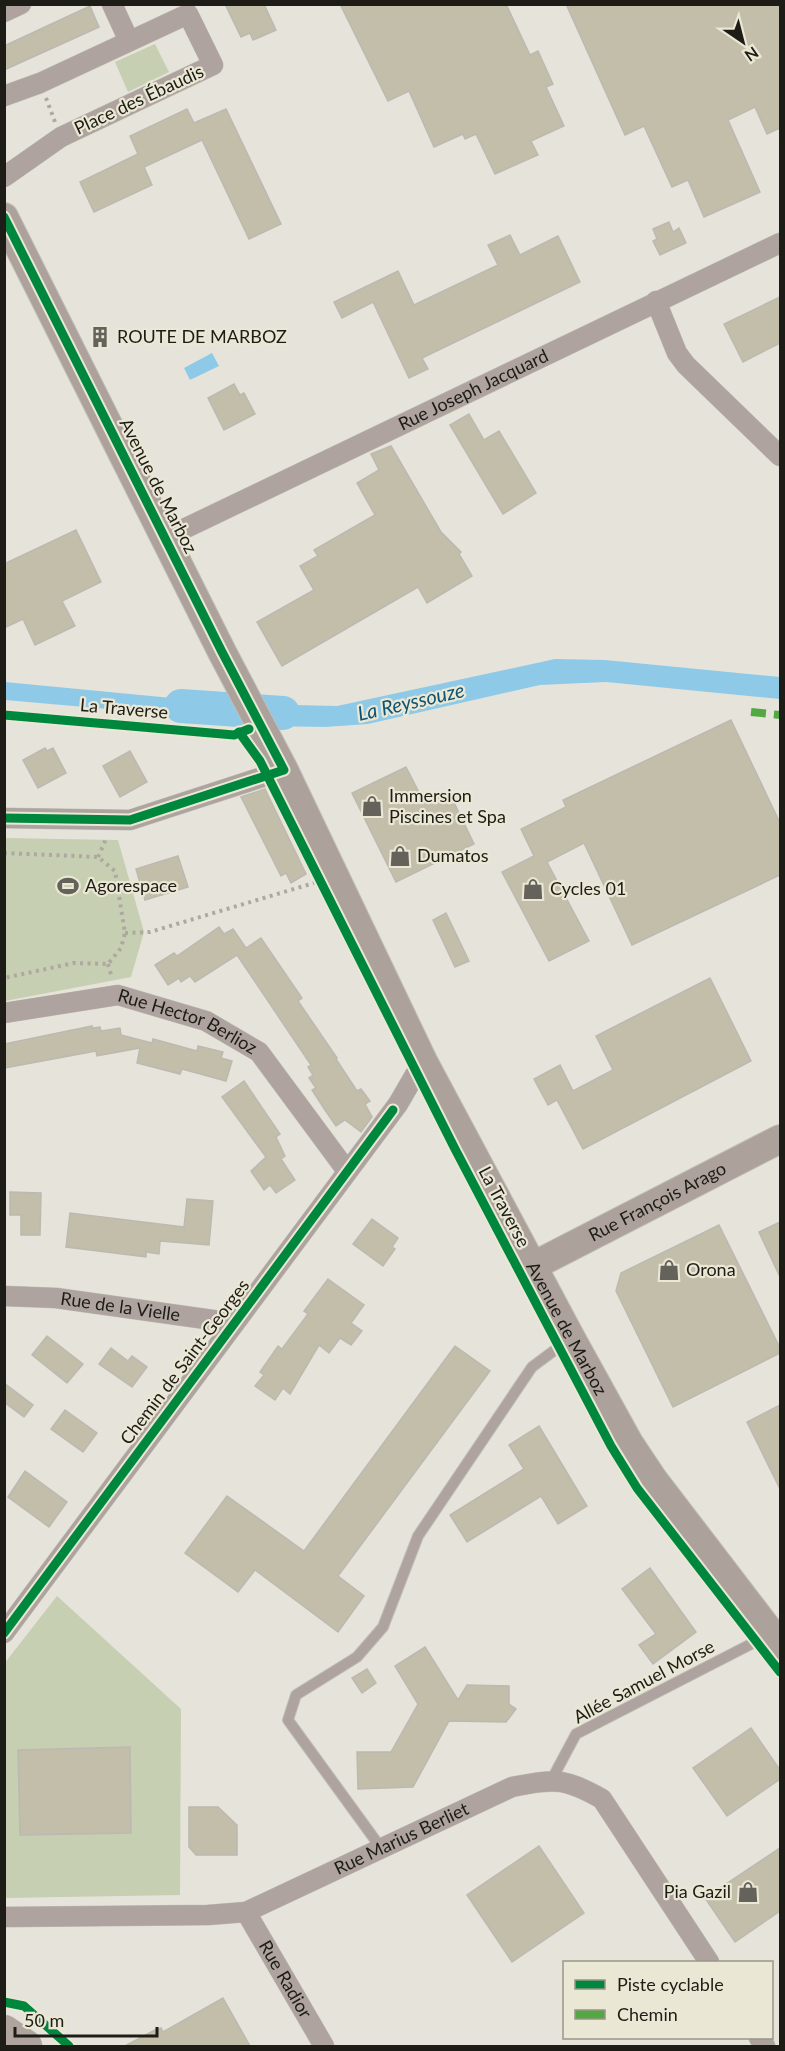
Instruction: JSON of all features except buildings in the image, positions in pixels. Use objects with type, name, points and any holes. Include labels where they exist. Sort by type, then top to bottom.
[{"type":"main road","name":"Avenue de Marboz","points":[[4,217],[222,652],[284,770],[423,1061],[571,1338],[629,1443],[652,1479],[775,1638]]},
{"type":"main road","name":"Rue François Arago","points":[[533,1266],[780,1139]]},
{"type":"main road","points":[[4,2031],[26,2046]]},
{"type":"street","points":[[4,12],[21,4]]},
{"type":"street","points":[[112,4],[129,41]]},
{"type":"street","name":"Place des Ébaudis","points":[[4,96],[40,83],[129,41],[186,9],[213,65],[61,137],[47,156],[4,177]]},
{"type":"street","name":"Rue Joseph Jacquard","points":[[165,538],[780,243]]},
{"type":"street","points":[[656,301],[677,352],[686,365],[780,456]]},
{"type":"street","points":[[4,818],[130,820],[284,770]]},
{"type":"street","name":"Rue Hector Berlioz","points":[[4,1013],[118,995],[206,1021],[259,1052],[347,1171]]},
{"type":"street","name":"Chemin de Saint-Georges","points":[[4,1633],[398,1104],[423,1061]]},
{"type":"street","name":"Rue de la Vielle","points":[[4,1296],[56,1298],[234,1323]]},
{"type":"street","name":"Rue Marius Berliet","points":[[4,1917],[208,1915],[246,1912],[512,1787],[552,1779],[577,1785],[602,1799],[708,1961]]},
{"type":"street","name":"Rue Radior","points":[[246,1912],[324,2046]]},
{"type":"lane","points":[[381,1848],[288,1720],[296,1695],[357,1657],[383,1628],[418,1536],[532,1367],[571,1338]]},
{"type":"lane","name":"Allée Samuel Morse","points":[[552,1779],[576,1734],[757,1641],[775,1638]]},
{"type":"path","points":[[4,853],[98,857],[115,871],[125,933],[121,948],[108,964],[74,963],[4,978]]},
{"type":"path","points":[[314,871],[324,891]]},
{"type":"path","points":[[125,933],[150,932],[319,881]]},
{"type":"green space","points":[[155,44],[169,72],[128,92],[115,62]]},
{"type":"green space","name":"Agorespace","points":[[5,838],[118,840],[144,932],[131,977],[5,1001]]},
{"type":"green space","points":[[57,1596],[181,1709],[180,1895],[5,1898],[4,1664]]},
{"type":"water","points":[[212,353],[219,366],[190,380],[184,368]]},
{"type":"water","points":[[555,659],[605,660],[780,677],[780,699],[606,682],[540,685],[368,724],[325,727],[270,726],[256,704],[337,706]]},
{"type":"water","points":[[5,682],[224,703],[233,720],[5,700]]},
{"type":"waterway","name":"La Reyssouze","points":[[181,706],[283,713]]},
{"type":"marked path","points":[[751,712],[780,715]]},
{"type":"cycle path","points":[[4,217],[222,652],[284,770],[130,820],[4,818]]},
{"type":"cycle path","name":"La Traverse","points":[[4,715],[234,735],[249,729]]},
{"type":"cycle path","name":"La Traverse","points":[[239,732],[260,761],[455,1149],[611,1446],[637,1488],[780,1672]]},
{"type":"cycle path","points":[[4,1633],[393,1110]]},
{"type":"cycle path","points":[[4,2002],[24,2006],[69,2046]]},
{"type":"place","name":"ROUTE DE MARBOZ","points":[[100,337]]},
{"type":"place","name":"Immersion Piscines et Spa","points":[[372,806]]},
{"type":"place","name":"Dumatos","points":[[400,856]]},
{"type":"place","name":"Agorespace","points":[[68,886]]},
{"type":"place","name":"Cycles 01","points":[[533,889]]},
{"type":"place","name":"Orona","points":[[669,1270]]},
{"type":"place","name":"Pia Gazil","points":[[748,1892]]}]
